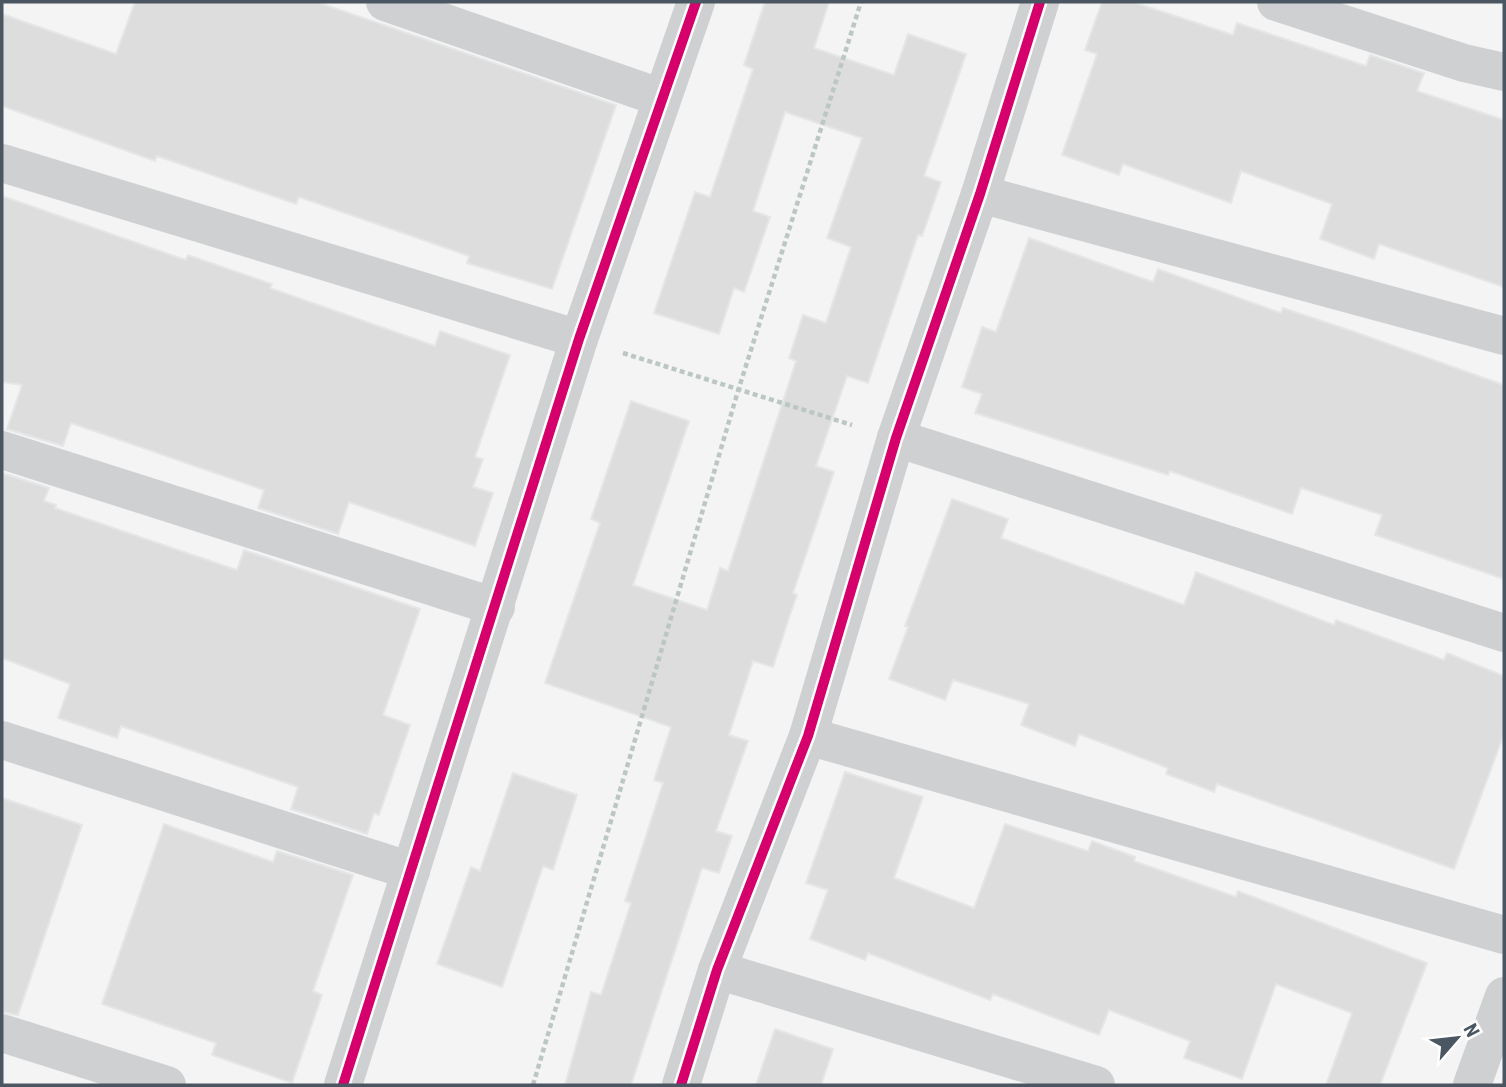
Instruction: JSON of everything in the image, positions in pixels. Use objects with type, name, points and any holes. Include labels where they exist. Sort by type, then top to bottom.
[{"type":"street","points":[[385,2],[662,98]]},
{"type":"street","points":[[343,1085],[579,339],[696,2]]},
{"type":"street","points":[[681,1085],[717,970],[808,736],[896,438],[980,194],[1040,2]]},
{"type":"street","points":[[1276,2],[1464,63],[1504,72]]},
{"type":"street","points":[[2,163],[579,339]]},
{"type":"street","points":[[980,194],[1504,336]]},
{"type":"street","points":[[896,438],[1504,633]]},
{"type":"street","points":[[2,450],[496,607]]},
{"type":"street","points":[[808,736],[1504,935]]},
{"type":"street","points":[[2,740],[411,871]]},
{"type":"street","points":[[717,970],[1096,1085]]},
{"type":"street","points":[[1472,1085],[1504,996]]},
{"type":"street","points":[[2,1033],[167,1085]]},
{"type":"path","points":[[533,1085],[738,391],[861,2]]},
{"type":"path","points":[[579,339],[738,391],[896,438]]},
{"type":"building","points":[[135,2],[317,2],[616,105],[552,289],[467,263],[469,256],[299,197],[296,204],[157,156],[155,161],[2,106],[2,14],[116,54]]},
{"type":"building","points":[[765,2],[829,2],[814,48],[894,75],[908,34],[966,54],[924,176],[941,182],[922,236],[918,235],[868,383],[847,376],[816,466],[834,472],[793,593],[797,595],[773,667],[753,661],[729,735],[748,741],[716,831],[732,836],[719,873],[702,868],[631,1085],[565,1085],[591,992],[601,995],[631,903],[625,901],[663,783],[654,780],[671,727],[545,683],[600,523],[591,519],[631,401],[689,421],[633,585],[707,610],[720,568],[728,571],[796,361],[789,358],[803,315],[826,323],[851,247],[827,238],[862,138],[785,112],[753,211],[770,217],[744,292],[734,288],[719,334],[654,313],[695,192],[710,197],[753,69],[744,65]]},
{"type":"building","points":[[1102,2],[1133,2],[1233,35],[1237,23],[1366,66],[1370,55],[1424,73],[1417,91],[1504,120],[1504,287],[1379,244],[1374,259],[1320,239],[1332,204],[1241,171],[1231,203],[1123,164],[1119,175],[1062,155],[1097,54],[1085,50]]},
{"type":"building","points":[[2,196],[186,260],[188,255],[272,284],[270,288],[435,346],[440,331],[510,355],[475,457],[483,459],[473,487],[493,493],[475,546],[349,502],[338,534],[258,508],[264,490],[71,423],[63,446],[7,429],[22,385],[2,382]]},
{"type":"building","points":[[1029,238],[1153,282],[1158,269],[1281,313],[1283,308],[1349,330],[1504,385],[1504,579],[1375,535],[1382,515],[1301,488],[1292,514],[1170,471],[1168,475],[975,413],[982,394],[962,387],[982,327],[996,332]]},
{"type":"building","points":[[2,473],[49,488],[44,501],[56,505],[55,508],[237,570],[244,550],[420,609],[383,715],[410,725],[379,815],[374,813],[367,834],[291,809],[298,787],[121,726],[117,738],[58,718],[70,684],[2,658]]},
{"type":"building","points":[[952,499],[1008,519],[1001,538],[1184,605],[1196,572],[1334,625],[1336,620],[1444,660],[1447,653],[1504,676],[1504,734],[1454,869],[1217,784],[1214,792],[1166,774],[1168,768],[1079,734],[1075,746],[1021,725],[1029,704],[953,680],[945,700],[889,679],[908,627],[905,626]]},
{"type":"building","points":[[845,772],[923,797],[894,878],[974,908],[1005,824],[1088,851],[1092,841],[1135,857],[1134,861],[1236,897],[1238,891],[1427,963],[1380,1085],[1326,1085],[1352,1013],[1276,984],[1242,1079],[1184,1058],[1190,1041],[1109,1010],[1099,1035],[993,994],[990,1000],[868,953],[865,960],[810,939],[828,890],[806,883]]},
{"type":"building","points":[[513,773],[577,795],[553,870],[543,866],[502,987],[437,964],[471,867],[480,871]]},
{"type":"building","points":[[2,798],[82,825],[18,1015],[2,1012]]},
{"type":"building","points":[[164,824],[273,862],[277,851],[353,875],[313,991],[322,995],[292,1083],[212,1055],[216,1043],[102,1004]]},
{"type":"building","points":[[775,1029],[833,1049],[821,1085],[756,1085]]},
{"type":"cycle path","points":[[343,1085],[579,339],[696,2]]},
{"type":"cycle path","points":[[681,1085],[717,970],[808,736],[896,438],[980,194],[1040,2]]}]
